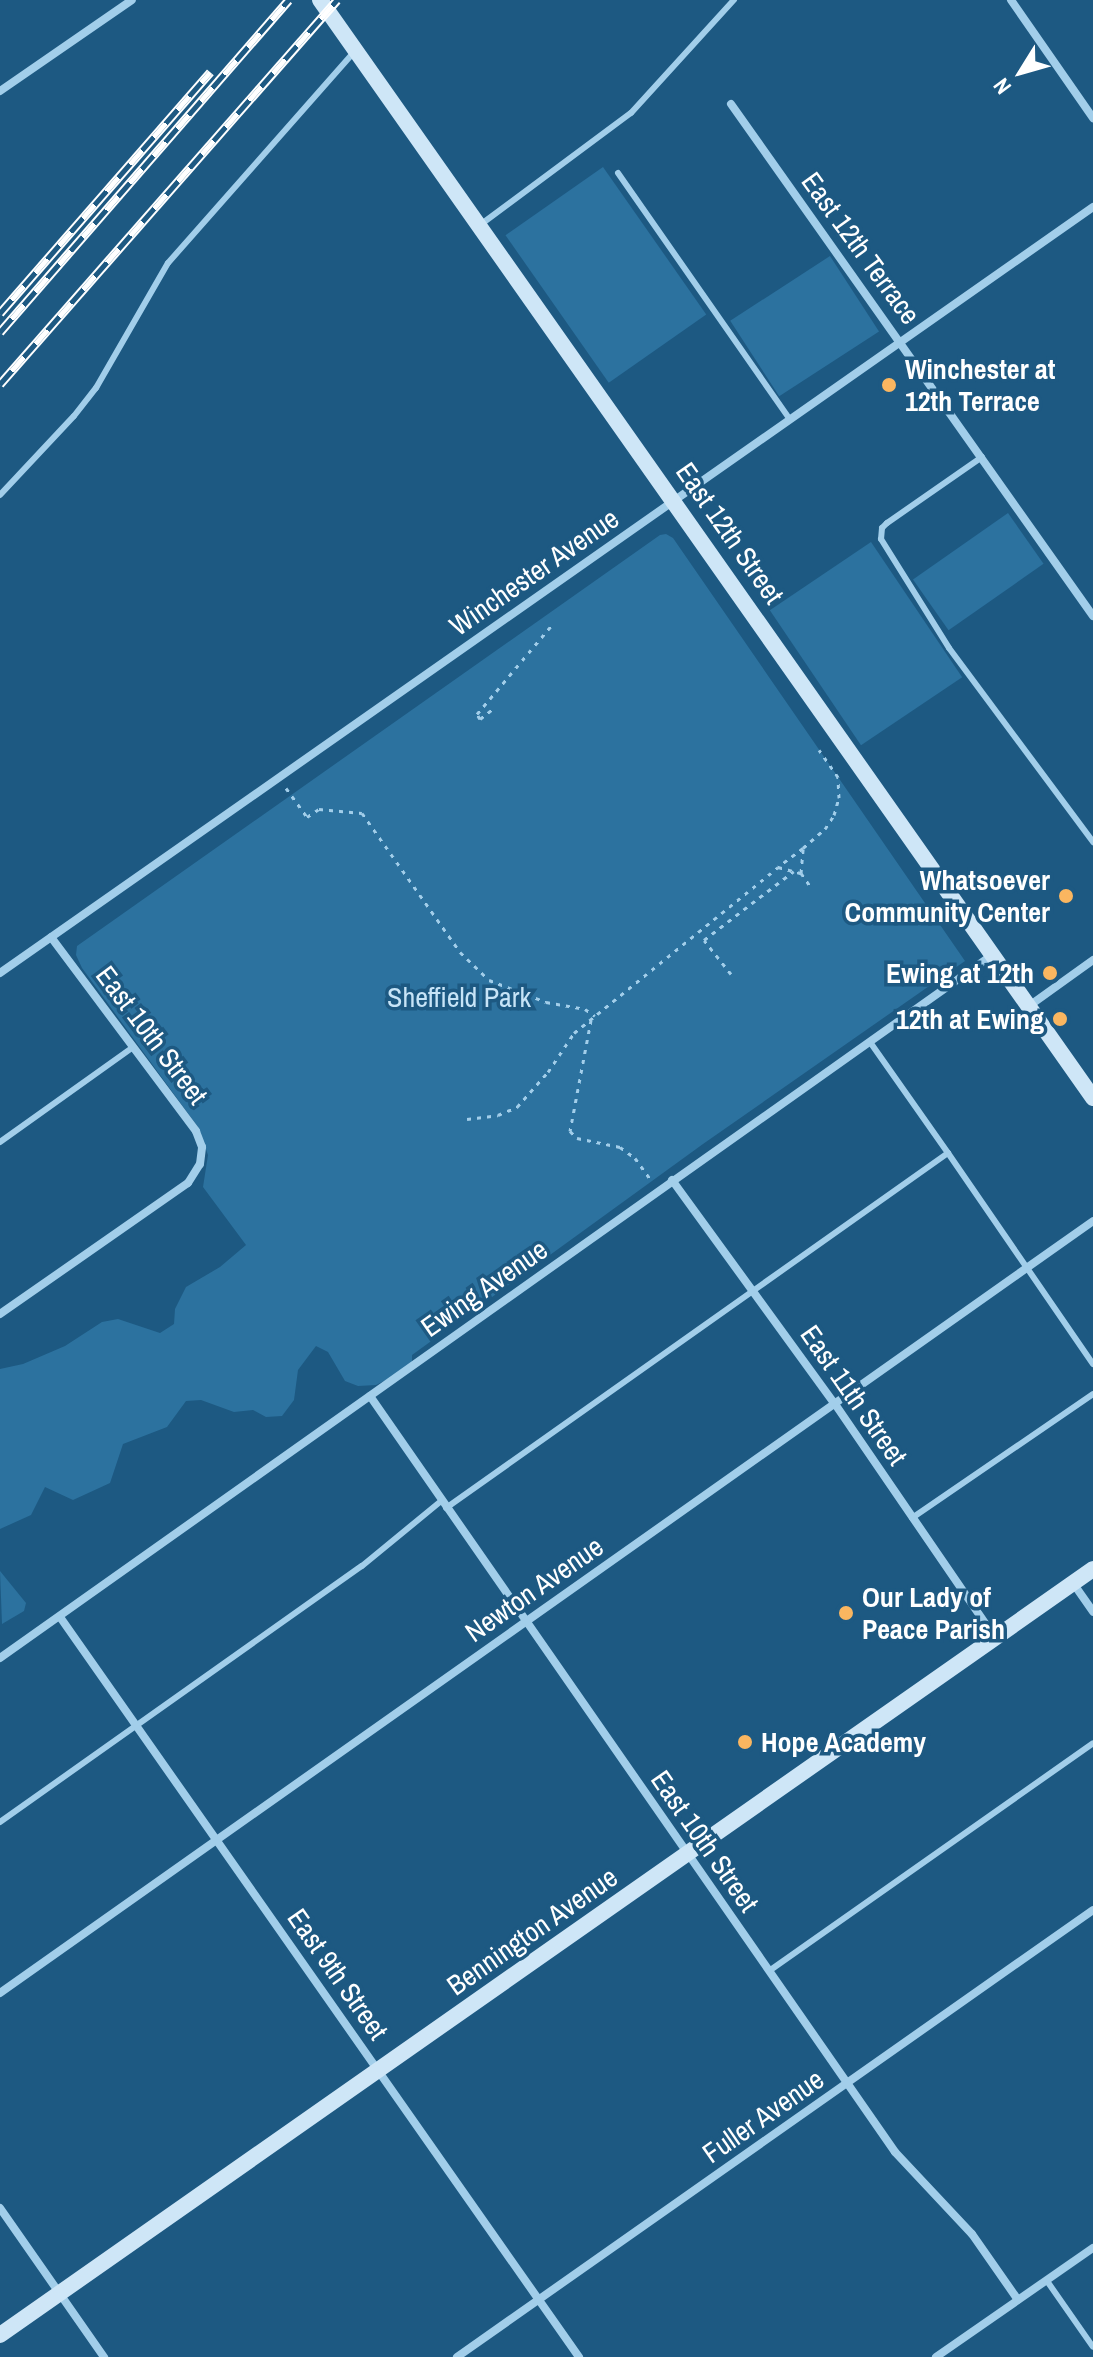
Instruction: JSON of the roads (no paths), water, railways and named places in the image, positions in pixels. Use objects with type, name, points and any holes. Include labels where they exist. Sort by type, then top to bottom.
[{"type":"street","points":[[0,91],[132,0]]},
{"type":"street","name":"East 12th Street","points":[[320,0],[675,500],[1093,1098]]},
{"type":"street","points":[[1011,0],[1093,118]]},
{"type":"street","name":"East 12th Terrace","points":[[731,104],[1093,616]]},
{"type":"street","name":"Winchester Avenue","points":[[0,973],[1093,207]]},
{"type":"street","name":"East 10th Street","points":[[0,1314],[188,1183],[200,1164],[202,1147],[196,1131],[51,937]]},
{"type":"street","name":"Ewing Avenue","points":[[0,1658],[993,954]]},
{"type":"street","points":[[1029,1006],[1093,960]]},
{"type":"street","name":"East 11th Street","points":[[672,1180],[835,1404],[995,1639]]},
{"type":"street","name":"Newton Avenue","points":[[0,1993],[1093,1221]]},
{"type":"street","name":"East 10th Street","points":[[370,1396],[895,2152],[972,2234],[1018,2300]]},
{"type":"street","name":"Bennington Avenue","points":[[0,2335],[1093,1569]]},
{"type":"street","points":[[1073,1583],[1093,1612]]},
{"type":"street","name":"East 9th Street","points":[[60,1617],[579,2357]]},
{"type":"street","name":"Fuller Avenue","points":[[457,2357],[1093,1910]]},
{"type":"street","points":[[0,2208],[104,2357]]},
{"type":"street","points":[[936,2357],[1093,2248]]},
{"type":"lane","points":[[480,225],[631,113],[734,0]]},
{"type":"lane","points":[[0,495],[96,388],[168,263],[356,50]]},
{"type":"lane","points":[[618,173],[790,420]]},
{"type":"lane","points":[[982,457],[887,523],[882,528],[881,539],[949,648],[1093,842]]},
{"type":"lane","points":[[870,1042],[1093,1364]]},
{"type":"lane","points":[[0,1142],[133,1047]]},
{"type":"lane","points":[[0,1822],[362,1566],[443,1505],[948,1153]]},
{"type":"lane","points":[[912,1518],[1093,1394]]},
{"type":"lane","points":[[769,1971],[1093,1743]]},
{"type":"lane","points":[[1047,2281],[1093,2347]]},
{"type":"railway","points":[[0,332],[289,0]]},
{"type":"railway","points":[[0,384],[337,0]]},
{"type":"railway","points":[[0,313],[210,72]]},
{"type":"place","name":"Winchester at 12th Terrace","points":[[889,385]]},
{"type":"place","name":"Whatsoever Community Center","points":[[1066,896]]},
{"type":"place","name":"Ewing at 12th","points":[[1050,973]]},
{"type":"place","name":"12th at Ewing","points":[[1060,1019]]},
{"type":"place","name":"Our Lady of Peace Parish","points":[[846,1613]]},
{"type":"place","name":"Hope Academy","points":[[745,1742]]},
{"type":"park label","name":"Sheffield Park","points":[[459,997]]}]
